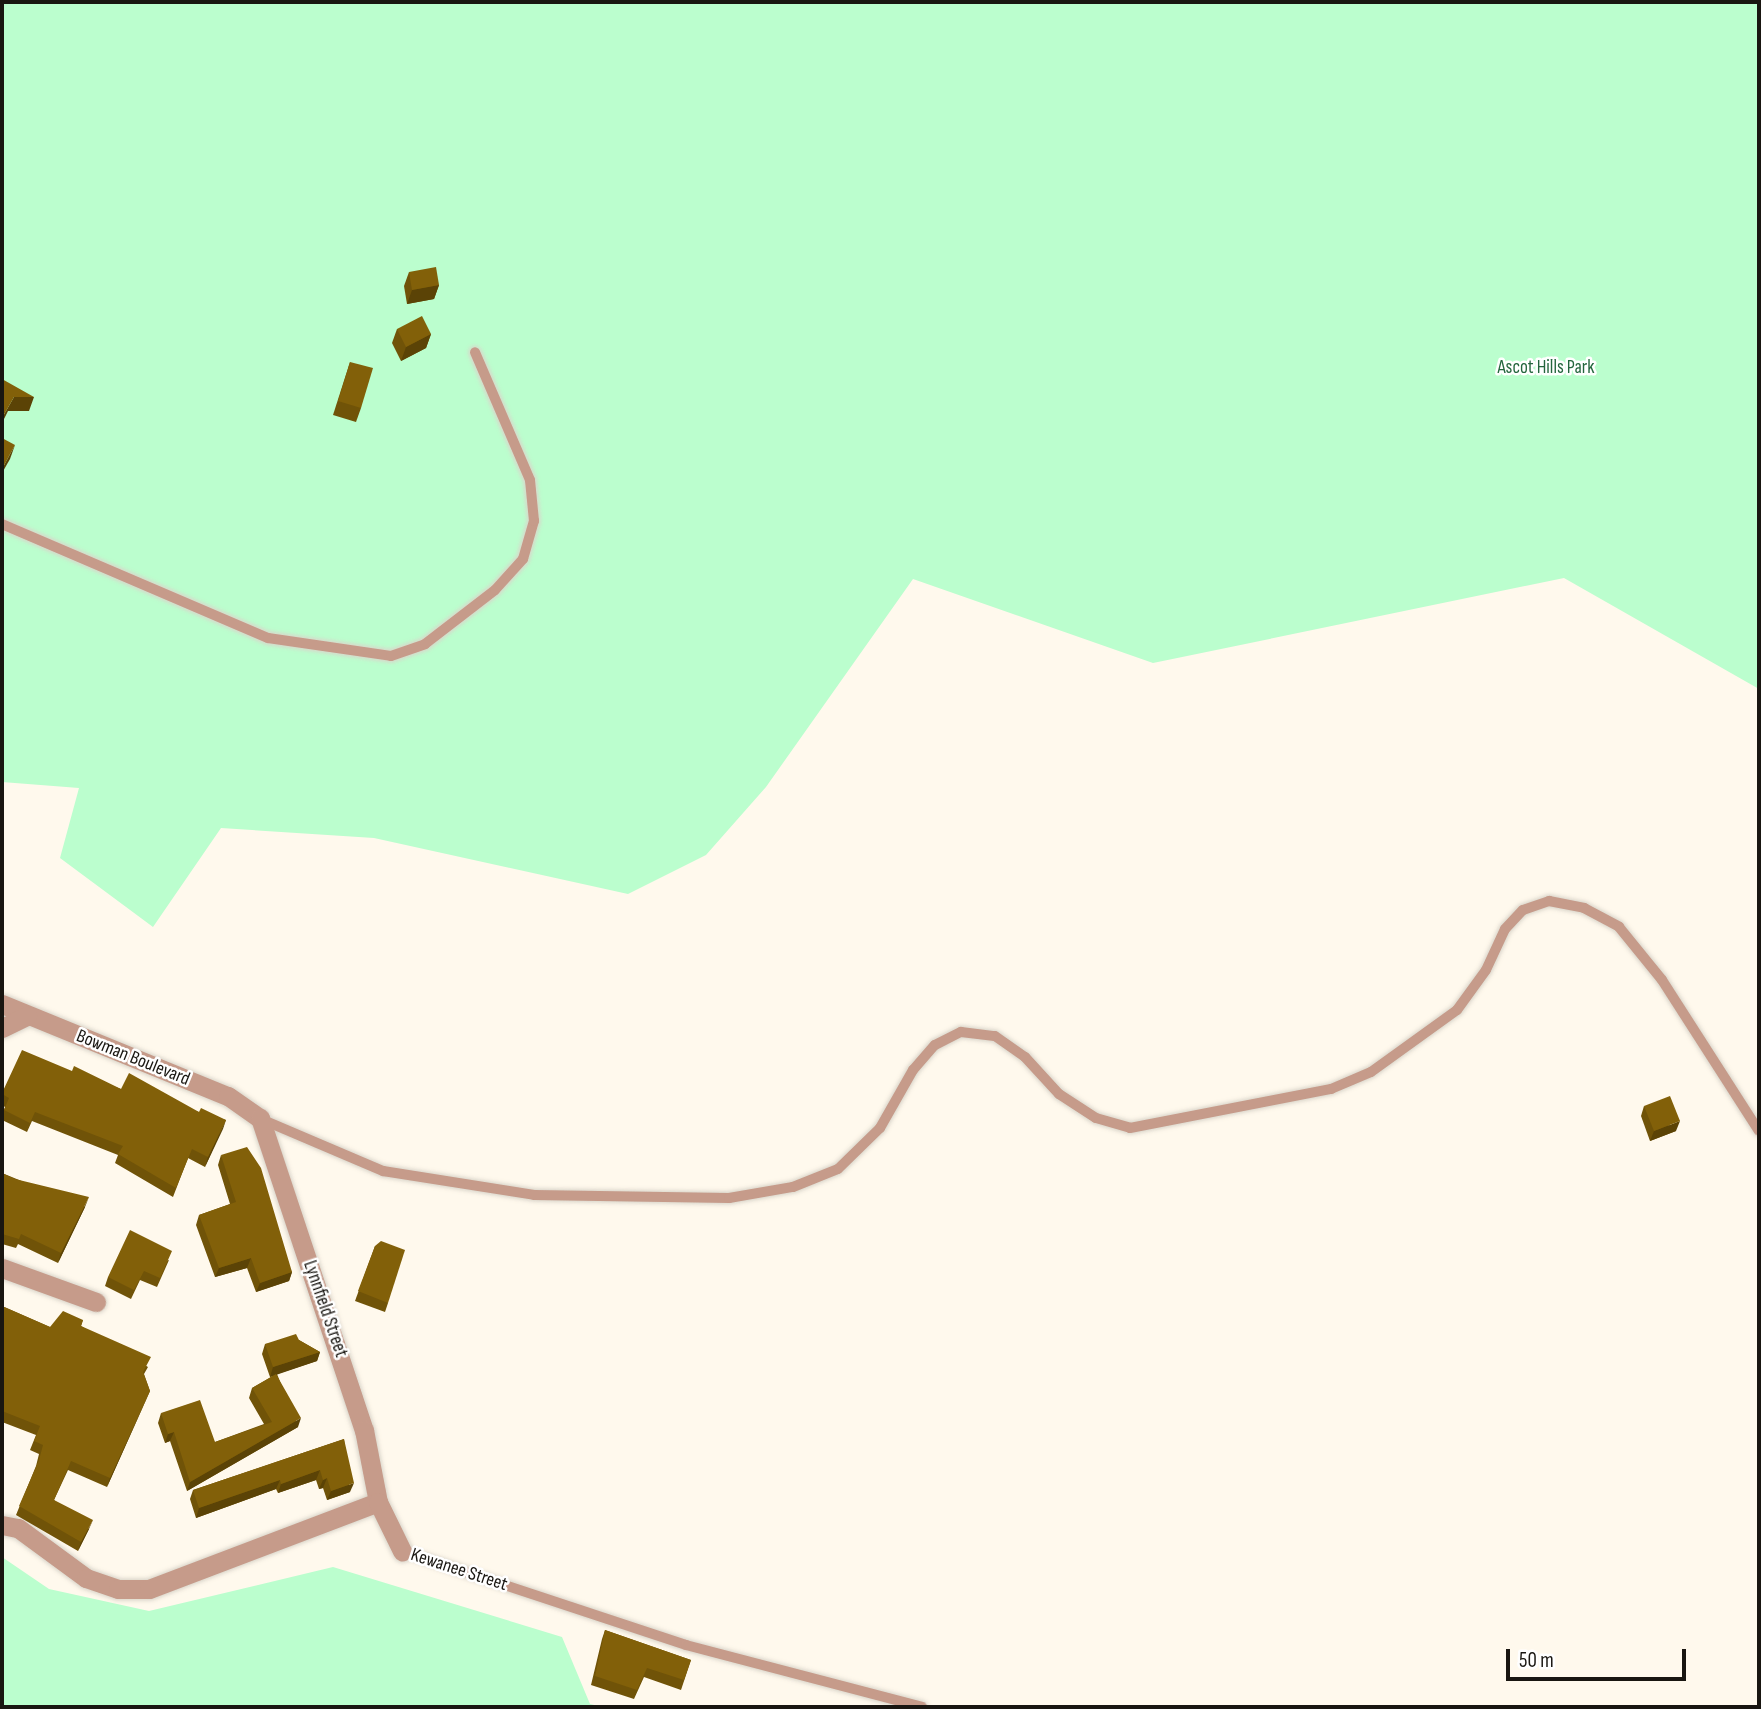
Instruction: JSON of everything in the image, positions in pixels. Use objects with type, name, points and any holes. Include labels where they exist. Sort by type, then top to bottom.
[{"type":"street","name":"Bowman Boulevard","points":[[2,1004],[228,1096],[260,1118]]},
{"type":"street","points":[[2,1028],[27,1016]]},
{"type":"street","name":"Lynnfield Street","points":[[260,1118],[356,1405],[378,1502]]},
{"type":"street","points":[[2,1268],[96,1302]]},
{"type":"street","points":[[2,1525],[18,1528],[86,1578],[118,1590],[149,1589],[378,1502]]},
{"type":"street","name":"Kewanee Street","points":[[378,1502],[402,1551]]},
{"type":"lane","points":[[2,524],[268,638],[391,656],[425,644],[495,590],[523,559],[534,521],[530,480],[475,352]]},
{"type":"lane","points":[[260,1118],[383,1171],[534,1195],[741,1196],[793,1187],[838,1169],[880,1128],[913,1070],[934,1045],[961,1032],[995,1036],[1026,1057],[1059,1094],[1096,1118],[1130,1128],[1331,1089],[1371,1072],[1457,1010],[1486,970],[1504,929],[1523,910],[1549,901],[1584,908],[1616,923],[1662,980],[1759,1131]]},
{"type":"lane","name":"Kewanee Street","points":[[402,1551],[686,1645],[922,1707]]},
{"type":"green space","name":"Ascot Hills Park","points":[[2,2],[1759,2],[1759,689],[1564,578],[1153,663],[913,579],[766,787],[706,855],[628,894],[374,838],[221,828],[153,927],[60,858],[79,788],[2,782]]},
{"type":"green space","points":[[2,1557],[49,1589],[149,1611],[333,1567],[562,1637],[590,1704],[603,1707],[2,1707]]},
{"type":"building","points":[[436,267],[439,285],[412,290],[409,272]]},
{"type":"building","points":[[422,316],[431,334],[406,347],[397,329]]},
{"type":"building","points":[[350,362],[373,368],[361,408],[338,401]]},
{"type":"building","points":[[2,379],[34,397],[14,397],[2,418]]},
{"type":"building","points":[[2,438],[15,445],[2,469]]},
{"type":"building","points":[[22,1050],[72,1071],[74,1066],[121,1089],[129,1073],[199,1112],[201,1108],[226,1120],[208,1157],[192,1149],[176,1188],[118,1154],[123,1146],[35,1112],[30,1123],[4,1110],[9,1098],[2,1093]]},
{"type":"building","points":[[1670,1096],[1680,1121],[1654,1131],[1644,1106]]},
{"type":"building","points":[[247,1147],[261,1168],[292,1272],[260,1283],[251,1258],[219,1268],[199,1215],[236,1202],[221,1155]]},
{"type":"building","points":[[2,1173],[15,1179],[89,1197],[61,1253],[21,1234],[19,1239],[2,1234]]},
{"type":"building","points":[[130,1230],[172,1251],[160,1278],[144,1271],[134,1290],[108,1277]]},
{"type":"building","points":[[381,1241],[405,1250],[388,1303],[358,1291],[375,1246]]},
{"type":"building","points":[[2,1306],[50,1327],[63,1311],[83,1320],[81,1326],[151,1357],[143,1372],[150,1391],[110,1478],[71,1461],[54,1500],[93,1520],[81,1542],[19,1506],[43,1445],[34,1441],[40,1426],[2,1411]]},
{"type":"building","points":[[296,1334],[299,1340],[320,1352],[273,1367],[265,1344]]},
{"type":"building","points":[[276,1374],[301,1418],[190,1482],[174,1432],[168,1434],[161,1413],[200,1400],[215,1442],[272,1422],[252,1388]]},
{"type":"building","points":[[344,1439],[354,1483],[331,1491],[327,1478],[323,1480],[320,1470],[281,1484],[280,1480],[199,1508],[193,1490]]},
{"type":"building","points":[[605,1630],[691,1660],[684,1680],[647,1668],[637,1690],[595,1676]]}]
